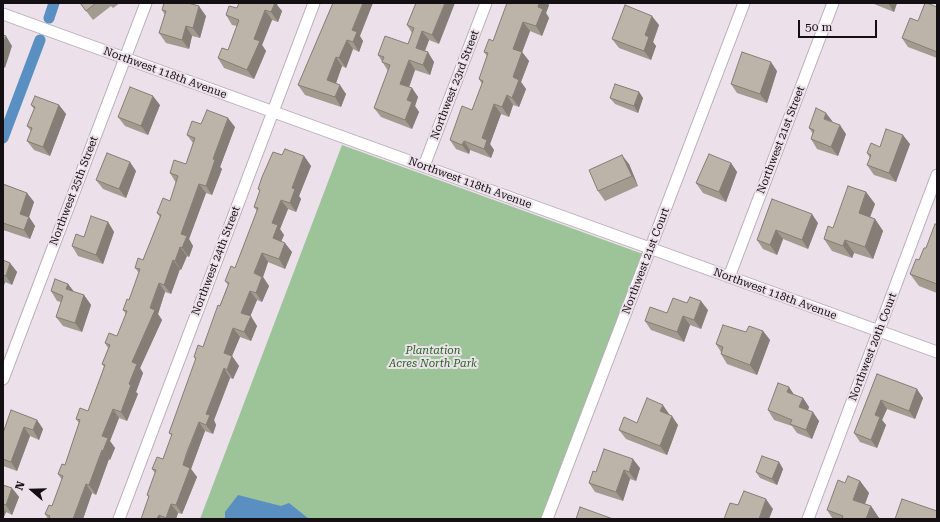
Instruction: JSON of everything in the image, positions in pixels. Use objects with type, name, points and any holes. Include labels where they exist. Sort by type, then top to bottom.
[{"type":"street","name":"Northwest 25th Street","points":[[3,379],[146,3]]},
{"type":"street","name":"Northwest 24th Street","points":[[119,519],[314,3]]},
{"type":"street","name":"Northwest 23rd Street","points":[[424,166],[486,3]]},
{"type":"street","name":"Northwest 21st Court","points":[[547,519],[744,3]]},
{"type":"street","name":"Northwest 21st Street","points":[[729,277],[834,3]]},
{"type":"street","name":"Northwest 118th Avenue","points":[[3,14],[878,332],[937,352]]},
{"type":"street","name":"Northwest 20th Court","points":[[808,519],[937,175]]},
{"type":"green space","name":"Plantation Acres North Park","points":[[342,145],[643,254],[542,519],[200,519]]},
{"type":"water","points":[[238,495],[281,506],[289,503],[309,519],[225,519],[225,512]]},
{"type":"building","points":[[80,3],[96,3],[86,11]]},
{"type":"building","points":[[164,3],[188,3],[199,6],[193,28],[186,26],[182,40],[159,33],[166,11],[162,10]]},
{"type":"building","points":[[239,3],[275,3],[271,12],[265,10],[254,39],[260,41],[247,70],[218,58],[222,48],[228,50],[239,20],[226,15],[229,6],[237,8]]},
{"type":"building","points":[[333,3],[363,3],[352,30],[357,32],[353,42],[347,40],[339,58],[336,57],[327,80],[340,85],[335,97],[298,85]]},
{"type":"building","points":[[416,3],[445,3],[432,35],[422,31],[416,48],[428,52],[423,65],[409,60],[400,84],[412,88],[407,100],[412,102],[405,120],[374,108],[390,65],[382,62],[384,57],[378,55],[385,36],[408,44],[414,28],[407,25]]},
{"type":"building","points":[[507,3],[539,3],[538,7],[543,9],[536,26],[523,22],[513,49],[522,52],[513,77],[519,80],[512,98],[507,95],[502,107],[494,104],[482,138],[487,140],[484,149],[464,141],[462,145],[450,140],[462,106],[472,110],[483,81],[479,79],[488,53],[484,52],[489,39],[493,41]]},
{"type":"building","points":[[925,3],[937,7],[937,52],[902,38],[910,18],[918,21]]},
{"type":"building","points":[[625,5],[652,16],[645,35],[649,37],[644,51],[612,39]]},
{"type":"building","points":[[3,35],[6,36],[3,44]]},
{"type":"building","points":[[742,52],[771,62],[760,94],[731,84]]},
{"type":"building","points":[[615,84],[639,92],[634,106],[610,98]]},
{"type":"building","points":[[130,87],[153,96],[141,126],[118,117]]},
{"type":"building","points":[[35,96],[59,105],[43,147],[27,141],[32,128],[27,126],[35,107],[31,105]]},
{"type":"building","points":[[816,108],[826,113],[824,119],[840,125],[831,147],[811,139],[814,130],[809,128]]},
{"type":"building","points":[[207,110],[228,118],[213,159],[215,160],[206,186],[199,184],[181,234],[187,236],[182,248],[180,247],[175,261],[173,260],[164,285],[159,283],[150,308],[155,310],[132,362],[137,364],[129,384],[131,385],[121,412],[113,409],[102,436],[108,438],[89,485],[86,484],[73,519],[49,519],[50,516],[45,514],[49,505],[52,506],[63,476],[58,474],[62,464],[65,465],[80,420],[76,419],[80,408],[88,411],[105,365],[102,364],[110,345],[105,343],[109,333],[117,336],[127,311],[123,310],[127,299],[129,300],[140,269],[135,268],[138,258],[143,260],[161,215],[157,213],[163,198],[170,201],[178,176],[170,173],[174,160],[186,164],[195,138],[187,135],[192,121],[201,124]]},
{"type":"building","points":[[886,129],[903,135],[889,173],[867,165],[871,155],[867,153],[871,143],[880,147]]},
{"type":"building","points":[[285,149],[304,156],[292,188],[295,189],[290,203],[281,200],[272,223],[278,225],[273,238],[285,243],[279,259],[262,253],[254,273],[262,277],[256,293],[250,291],[241,313],[251,316],[244,332],[233,328],[224,353],[232,356],[227,370],[224,368],[206,414],[210,415],[206,425],[199,422],[187,452],[183,465],[190,468],[176,505],[171,504],[166,518],[159,515],[157,519],[141,519],[149,496],[147,495],[156,470],[152,469],[157,457],[163,459],[172,434],[169,433],[196,358],[194,357],[198,345],[203,347],[218,305],[220,306],[229,283],[225,281],[231,266],[235,268],[258,208],[254,207],[260,190],[258,189],[262,177],[273,152],[282,155]]},
{"type":"building","points":[[107,153],[130,162],[119,189],[96,180]]},
{"type":"building","points":[[709,154],[731,163],[719,192],[696,183]]},
{"type":"building","points":[[622,155],[632,176],[598,191],[589,170]]},
{"type":"building","points":[[3,184],[27,193],[20,214],[29,217],[24,230],[3,223]]},
{"type":"building","points":[[848,186],[866,192],[859,213],[875,219],[865,247],[845,240],[843,246],[824,239],[828,226],[833,228]]},
{"type":"building","points":[[772,199],[812,214],[802,240],[776,230],[770,245],[757,240]]},
{"type":"building","points":[[91,216],[108,222],[96,255],[72,246],[76,234],[84,237]]},
{"type":"building","points":[[935,224],[937,225],[937,284],[910,274],[916,259],[919,260],[924,248],[926,248]]},
{"type":"building","points":[[3,260],[10,263],[6,276],[3,275]]},
{"type":"building","points":[[55,279],[68,284],[66,289],[84,295],[75,323],[56,317],[63,296],[51,291]]},
{"type":"building","points":[[690,297],[701,301],[694,320],[683,316],[677,332],[645,321],[650,307],[667,313],[673,298],[687,303]]},
{"type":"building","points":[[723,325],[746,332],[749,326],[763,331],[750,365],[721,354],[723,347],[716,344]]},
{"type":"building","points":[[877,374],[917,389],[909,411],[881,400],[875,415],[880,417],[871,440],[854,433]]},
{"type":"building","points":[[778,383],[789,387],[787,392],[803,398],[799,407],[813,412],[806,430],[790,424],[792,420],[768,410]]},
{"type":"building","points":[[647,398],[663,405],[660,411],[672,416],[660,446],[619,430],[624,417],[637,423]]},
{"type":"building","points":[[11,410],[37,420],[33,430],[24,427],[11,462],[3,459],[3,433]]},
{"type":"building","points":[[604,449],[633,459],[629,472],[624,470],[616,492],[589,483],[593,471],[596,472]]},
{"type":"building","points":[[762,456],[779,462],[772,479],[756,472]]},
{"type":"building","points":[[848,476],[860,481],[853,500],[871,506],[866,519],[842,519],[843,516],[827,510],[838,480],[845,483]]},
{"type":"building","points":[[3,485],[12,488],[6,505],[3,504]]},
{"type":"building","points":[[744,491],[766,499],[759,519],[724,519],[730,503],[738,505]]},
{"type":"building","points":[[902,499],[937,511],[936,519],[895,519]]},
{"type":"building","points":[[580,507],[613,519],[576,519]]},
{"type":"waterway","points":[[49,18],[54,3]]},
{"type":"waterway","points":[[3,138],[40,40]]}]
